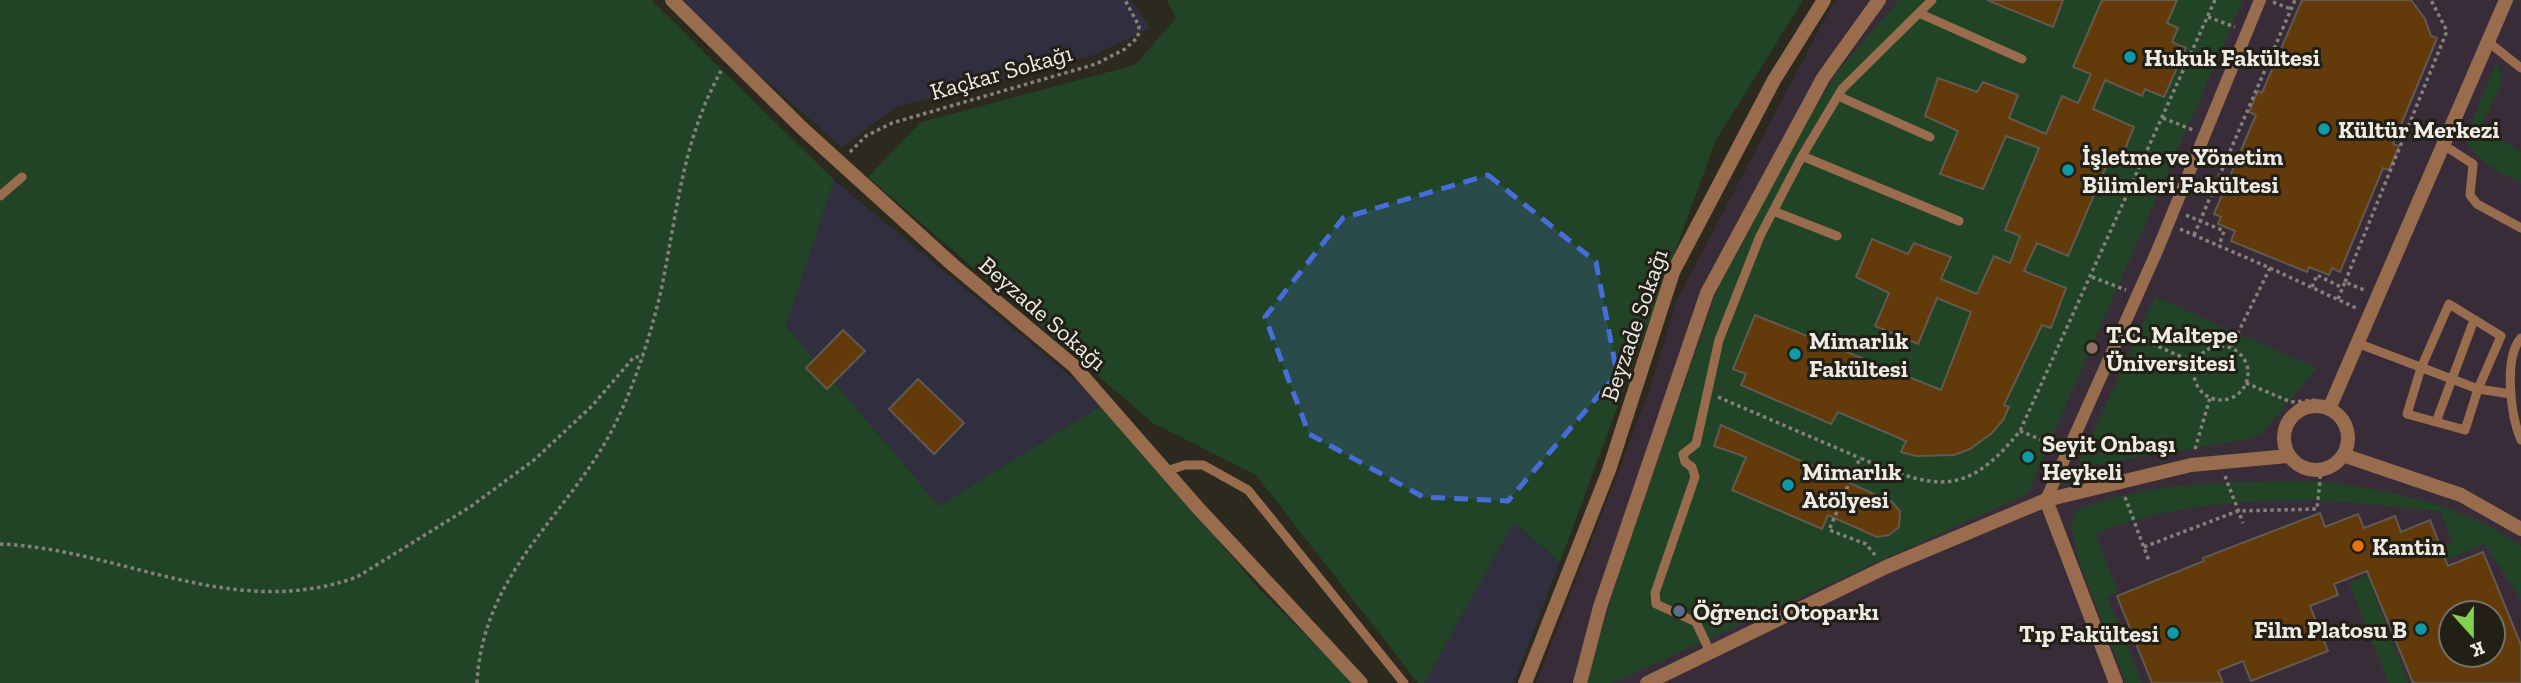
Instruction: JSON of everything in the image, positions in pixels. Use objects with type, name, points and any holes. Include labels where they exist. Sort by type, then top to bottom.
[{"type":"street","name":"Beyzade Sokağı","points":[[672,0],[841,163],[953,265],[1074,366],[1166,471],[1361,683]]},
{"type":"street","name":"Beyzade Sokağı","points":[[1525,683],[1609,470],[1673,272],[1774,80],[1824,0]]},
{"type":"street","points":[[1580,683],[1600,607],[1707,293],[1823,78],[1879,0]]},
{"type":"street","points":[[2116,683],[2046,500],[2174,210],[2260,0]]},
{"type":"street","points":[[2331,404],[2506,0]]},
{"type":"street","points":[[2331,404],[2347,429],[2347,447],[2343,456],[2329,467],[2320,470],[2303,467],[2289,456],[2284,438],[2285,429],[2295,414],[2311,407],[2331,404]]},
{"type":"street","points":[[1647,683],[1886,567],[2046,500],[2191,465],[2289,456]]},
{"type":"street","points":[[2343,456],[2461,495],[2521,529]]},
{"type":"lane","points":[[1711,654],[1696,622],[1656,604],[1655,593],[1695,477],[1683,454],[1696,444],[1719,340],[1760,236],[1802,156],[1838,96],[1932,0]]},
{"type":"lane","points":[[1921,14],[2022,59]]},
{"type":"lane","points":[[2487,41],[2521,68]]},
{"type":"lane","points":[[1838,96],[1930,137]]},
{"type":"lane","points":[[2442,144],[2473,164],[2470,195],[2477,204],[2521,228]]},
{"type":"lane","points":[[1802,156],[1959,221]]},
{"type":"lane","points":[[0,196],[22,177]]},
{"type":"lane","points":[[1773,211],[1837,236]]},
{"type":"lane","points":[[2449,304],[2501,336],[2478,389],[2465,430],[2407,414],[2421,368],[2449,304]]},
{"type":"lane","points":[[2437,422],[2474,320]]},
{"type":"lane","points":[[2521,338],[2516,344],[2511,369],[2513,416],[2521,440]]},
{"type":"lane","points":[[2357,343],[2478,389],[2511,394]]},
{"type":"lane","points":[[1166,471],[1185,464],[1203,465],[1248,490],[1404,683]]},
{"type":"path","name":"Kaçkar Sokağı","points":[[841,163],[866,136],[892,123],[1096,64],[1125,49],[1138,37],[1139,26],[1125,0]]},
{"type":"path","points":[[1707,392],[1921,482],[1959,480],[1988,467],[2020,431],[2092,277],[2215,0]]},
{"type":"path","points":[[2270,0],[2291,9]]},
{"type":"path","points":[[2194,235],[2295,0]]},
{"type":"path","points":[[2337,299],[2447,32],[2431,0]]},
{"type":"path","points":[[2208,17],[2248,31]]},
{"type":"path","points":[[477,683],[485,632],[508,576],[597,455],[618,419],[643,357],[660,292],[682,172],[704,108],[729,57]]},
{"type":"path","points":[[2163,118],[2205,135]]},
{"type":"path","points":[[2174,210],[2224,231],[2219,246]]},
{"type":"path","points":[[2168,224],[2370,315]]},
{"type":"path","points":[[2231,347],[2270,268]]},
{"type":"path","points":[[2312,287],[2317,275],[2343,288]]},
{"type":"path","points":[[2092,277],[2138,294]]},
{"type":"path","points":[[2345,282],[2378,296]]},
{"type":"path","points":[[2122,330],[2195,363]]},
{"type":"path","points":[[2222,345],[2231,347],[2244,358],[2248,375],[2246,383],[2235,396],[2218,400],[2210,398],[2197,387],[2193,372],[2195,363],[2206,350],[2222,345]]},
{"type":"path","points":[[0,544],[69,552],[135,572],[249,592],[296,592],[337,584],[377,565],[503,485],[564,434],[634,357],[643,357]]},
{"type":"path","points":[[2246,383],[2291,402],[2331,404]]},
{"type":"path","points":[[2191,465],[2210,398]]},
{"type":"path","points":[[2020,431],[2068,451]]},
{"type":"path","points":[[1860,458],[1829,530],[1866,544],[1886,567]]},
{"type":"path","points":[[2220,462],[2243,523]]},
{"type":"path","points":[[2144,547],[2238,511],[2318,509],[2320,470]]},
{"type":"path","points":[[2120,482],[2149,561]]},
{"type":"highlighted area","points":[[1488,175],[1596,262],[1617,374],[1508,501],[1423,497],[1309,434],[1265,317],[1343,218]]},
{"type":"shaded area","points":[[674,0],[1131,0],[1150,28],[1094,55],[896,107],[842,147]]},
{"type":"shaded area","name":"T.C. Maltepe Üniversitesi","points":[[1838,0],[2521,0],[2521,683],[1536,683],[1648,395],[1677,300],[1831,7]]},
{"type":"shaded area","points":[[834,180],[1104,404],[939,506],[786,326]]},
{"type":"shaded area","points":[[1514,522],[1560,562],[1515,679],[1512,683],[1424,683]]},
{"type":"green space","points":[[0,0],[651,0],[834,180],[786,326],[939,506],[1104,404],[1258,588],[1354,683],[0,683]]},
{"type":"green space","points":[[1167,0],[1803,0],[1716,140],[1560,562],[1514,522],[1424,683],[1418,683],[1256,475],[1153,423],[868,177],[921,122],[1135,65],[1176,18]]},
{"type":"green space","points":[[1899,0],[2243,0],[2027,494],[1612,683],[1586,683],[1619,572],[1724,270],[1741,247],[1793,144],[1837,72]]},
{"type":"green space","points":[[2497,60],[2502,81],[2481,127],[2521,152],[2521,184],[2482,159],[2465,138]]},
{"type":"green space","points":[[2155,297],[2317,368],[2262,433],[2248,439],[2081,467],[2079,463]]},
{"type":"green space","points":[[2318,481],[2372,489],[2424,501],[2497,531],[2521,546],[2521,600],[2485,544],[2372,589],[2408,683],[2389,683],[2349,583],[2452,542],[2441,512],[2310,501],[2222,504],[2178,510],[2095,534],[2118,592],[2107,596],[2142,683],[2126,683],[2080,564],[2071,525],[2078,509],[2137,493],[2197,484]]},
{"type":"building","points":[[1987,0],[2063,0],[2053,27]]},
{"type":"building","points":[[2102,0],[2177,0],[2167,23],[2178,28],[2172,42],[2186,48],[2164,97],[2145,89],[2142,96],[2105,80],[2093,109],[2134,127],[2118,166],[2108,162],[2068,256],[2037,243],[2024,271],[2066,288],[2051,328],[2042,325],[2004,405],[2009,407],[2003,420],[1992,433],[1970,449],[1954,455],[1916,456],[1901,452],[1906,441],[1838,412],[1831,424],[1741,385],[1746,374],[1733,369],[1755,315],[1941,390],[1971,312],[1937,298],[1918,344],[1875,326],[1889,293],[1856,277],[1872,239],[1908,254],[1914,243],[1951,257],[1941,279],[1977,294],[1994,256],[2010,263],[2020,236],[2005,230],[2039,148],[2006,136],[1983,189],[1940,174],[1958,131],[1925,116],[1938,78],[1977,92],[1983,82],[2018,95],[2009,118],[2046,134],[2062,96],[2078,103],[2091,74],[2073,67]]},
{"type":"building","name":"Kültür Merkezi","points":[[2302,0],[2411,0],[2425,19],[2431,36],[2437,38],[2393,144],[2399,146],[2389,170],[2383,168],[2340,272],[2332,268],[2329,275],[2309,267],[2307,272],[2231,241],[2235,231],[2218,224],[2221,217],[2214,214],[2256,115],[2249,112],[2258,91],[2262,93]]},
{"type":"building","points":[[843,330],[865,351],[827,389],[806,368]]},
{"type":"building","points":[[918,379],[964,423],[934,454],[889,409]]},
{"type":"building","name":"Mimarlık Atölyesi","points":[[1721,425],[1892,502],[1900,511],[1899,527],[1889,535],[1877,537],[1828,515],[1822,529],[1732,490],[1746,457],[1714,446]]},
{"type":"building","points":[[2320,513],[2325,527],[2358,514],[2364,528],[2395,516],[2401,532],[2430,520],[2448,566],[2483,552],[2502,599],[2437,599],[2437,669],[2507,669],[2507,611],[2521,645],[2521,683],[2413,683],[2367,571],[2334,584],[2338,595],[2310,606],[2328,651],[2251,681],[2243,661],[2218,671],[2223,683],[2152,683],[2117,596],[2204,561],[2203,558]]},
{"type":"place","name":"Hukuk Fakültesi","points":[[2130,57]]},
{"type":"place","name":"Kültür Merkezi","points":[[2324,129]]},
{"type":"place","name":"İşletme ve Yönetim Bilimleri Fakültesi","points":[[2068,170]]},
{"type":"place","name":"T.C. Maltepe Üniversitesi","points":[[2092,348]]},
{"type":"place","name":"Mimarlık Fakültesi","points":[[1795,354]]},
{"type":"place","name":"Seyit Onbaşı Heykeli","points":[[2028,457]]},
{"type":"place","name":"Mimarlık Atölyesi","points":[[1788,485]]},
{"type":"place","name":"Kantin","points":[[2358,546]]},
{"type":"place","name":"Öğrenci Otoparkı","points":[[1679,611]]},
{"type":"place","name":"Film Platosu B","points":[[2421,629]]},
{"type":"place","name":"Tıp Fakültesi","points":[[2173,633]]}]
